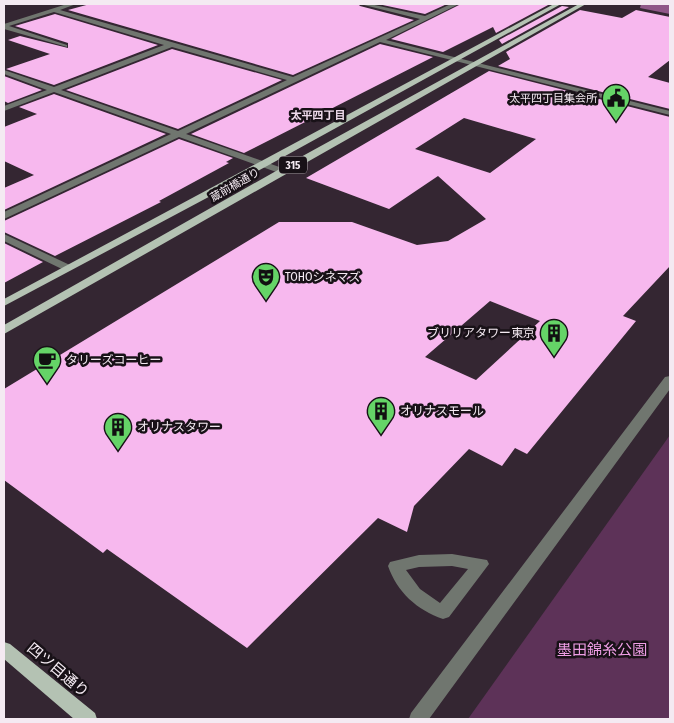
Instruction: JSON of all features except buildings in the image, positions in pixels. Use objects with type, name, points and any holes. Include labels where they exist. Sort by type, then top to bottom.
[{"type":"main road","name":"蔵前橋通り","points":[[4,303],[558,4]]},
{"type":"main road","name":"蔵前橋通り","points":[[4,330],[282,171],[583,4]]},
{"type":"main road","name":"四ツ目通り","points":[[4,649],[88,719]]},
{"type":"street","points":[[4,26],[73,4]]},
{"type":"street","points":[[363,4],[426,18]]},
{"type":"street","points":[[4,216],[456,4]]},
{"type":"street","points":[[53,10],[294,80]]},
{"type":"street","points":[[4,26],[65,46]]},
{"type":"street","points":[[379,40],[670,113]]},
{"type":"street","points":[[4,109],[172,44]]},
{"type":"street","points":[[4,72],[282,171]]},
{"type":"street","points":[[4,237],[68,268]]},
{"type":"street","points":[[418,719],[670,380]]},
{"type":"street","points":[[452,560],[482,564],[442,612],[429,606],[407,587],[396,566],[427,561],[452,560]]},
{"type":"green space","name":"墨田錦糸公園","points":[[670,435],[670,719],[468,719]]},
{"type":"shaded area","points":[[641,4],[670,4],[670,14],[640,8]]},
{"type":"place","name":"太平四丁目集会所","points":[[616,122]]},
{"type":"place","name":"TOHOシネマズ","points":[[266,301]]},
{"type":"place","name":"ブリリアタワー東京","points":[[554,357]]},
{"type":"place","name":"タリーズコーヒー","points":[[47,384]]},
{"type":"place","name":"オリナスモール","points":[[381,435]]},
{"type":"place","name":"オリナスタワー","points":[[118,451]]},
{"type":"district","name":"太平四丁目","points":[[318,115]]}]
